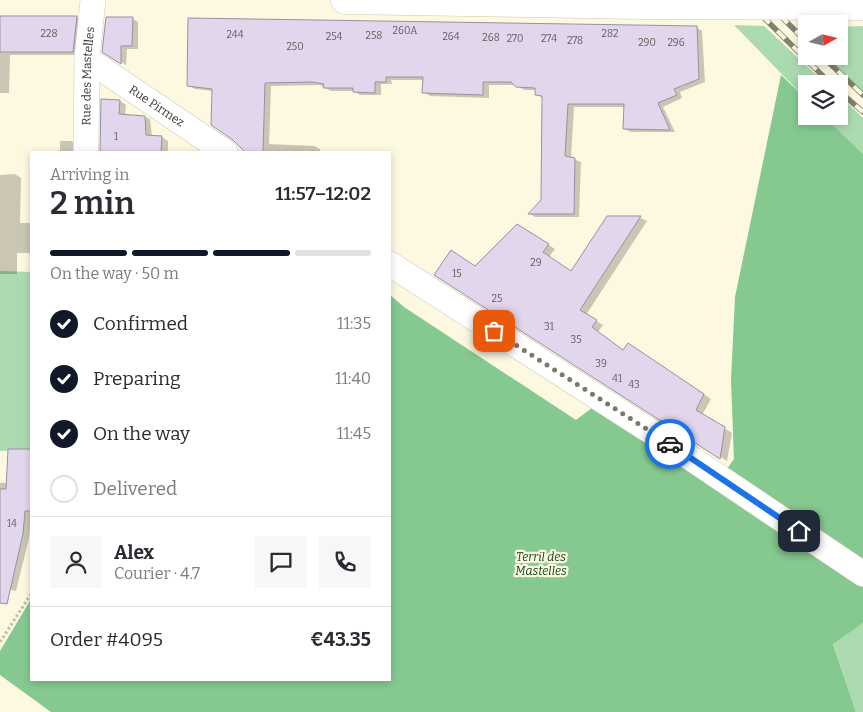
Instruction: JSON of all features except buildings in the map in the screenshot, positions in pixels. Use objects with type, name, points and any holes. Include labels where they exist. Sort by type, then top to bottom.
[{"type":"main road","points":[[345,0],[641,5],[863,6]]},
{"type":"street","name":"Rue des Mastelles","points":[[86,151],[87,59],[93,0]]},
{"type":"street","name":"Rue Pirmez","points":[[87,59],[224,151]]},
{"type":"street","points":[[391,265],[661,438],[863,574]]},
{"type":"path","points":[[0,642],[30,596]]},
{"type":"green space","points":[[734,25],[764,26],[798,58],[798,65],[806,65],[816,75],[798,75],[798,91]]},
{"type":"green space","points":[[863,26],[863,94],[848,80],[848,75],[842,75],[832,65],[848,65],[848,27]]},
{"type":"green space","name":"Terril des Mastelles","points":[[781,75],[798,91],[798,125],[833,125],[863,154],[863,623],[833,644],[856,712],[51,712],[0,675],[0,651],[30,601],[30,681],[391,681],[391,296],[404,307],[576,420],[593,407],[717,483],[734,459],[731,380],[735,297]]},
{"type":"green space","points":[[848,104],[863,118],[863,154],[833,125],[848,125]]},
{"type":"green space","points":[[0,271],[30,272],[30,450],[0,451]]},
{"type":"green space","points":[[863,623],[863,712],[856,712],[833,643]]},
{"type":"railway","points":[[746,0],[822,75]]},
{"type":"railway","points":[[764,0],[798,33]]},
{"type":"railway","points":[[831,65],[863,95]]},
{"type":"railway","points":[[848,99],[863,112]]},
{"type":"way so far","points":[[494,331],[670,444]]},
{"type":"route","points":[[670,444],[799,531]]}]
